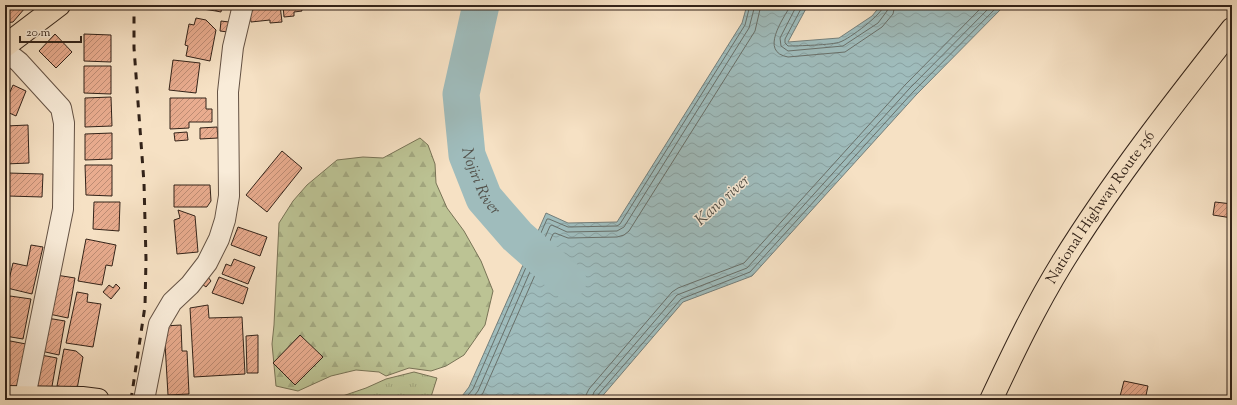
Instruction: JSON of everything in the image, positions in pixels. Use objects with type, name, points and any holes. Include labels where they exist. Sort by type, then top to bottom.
[{"type":"main road","points":[[5,46],[59,5]]},
{"type":"main road","name":"National Highway Route 136","points":[[991,400],[1028,322],[1082,232],[1165,115],[1232,29]]},
{"type":"main road","points":[[15,397],[82,398],[98,400]]},
{"type":"street","points":[[144,400],[159,324],[172,302],[190,285],[207,263],[219,239],[225,220],[229,196],[228,92],[233,47],[243,5]]},
{"type":"street","points":[[5,51],[19,62],[61,108],[64,123],[62,209],[15,397]]},
{"type":"green space","points":[[420,138],[428,145],[435,164],[436,183],[447,208],[464,231],[481,261],[493,291],[485,325],[464,355],[446,366],[431,371],[409,368],[386,376],[379,372],[356,370],[331,376],[298,391],[276,386],[272,344],[279,223],[293,201],[307,185],[337,160],[363,157],[383,158]]},
{"type":"green space","points":[[414,372],[437,378],[430,400],[331,400],[366,388],[386,379]]},
{"type":"water","name":"Kano river","points":[[747,5],[808,5],[788,42],[839,38],[872,16],[881,5],[1005,5],[916,95],[752,276],[683,302],[599,400],[459,400],[469,387],[546,213],[568,223],[617,222],[742,23]]},
{"type":"building","points":[[11,5],[25,5],[25,8],[13,22],[5,23],[5,7]]},
{"type":"building","points":[[196,5],[217,5],[216,11],[196,8]]},
{"type":"building","points":[[217,5],[222,5],[221,12],[216,11]]},
{"type":"building","points":[[255,5],[280,5],[282,22],[270,23],[270,20],[251,22],[249,7]]},
{"type":"building","points":[[283,5],[307,5],[301,6],[302,11],[294,12],[294,16],[284,17]]},
{"type":"building","points":[[196,18],[206,20],[216,30],[210,61],[186,56],[188,46],[185,45],[189,24],[194,25]]},
{"type":"building","points":[[221,21],[229,22],[228,32],[220,31]]},
{"type":"building","points":[[55,34],[72,52],[56,68],[39,51]]},
{"type":"building","points":[[84,34],[111,35],[111,62],[84,61]]},
{"type":"building","points":[[173,60],[200,63],[196,93],[169,90]]},
{"type":"building","points":[[84,66],[111,66],[111,94],[84,93]]},
{"type":"building","points":[[13,85],[26,91],[16,116],[5,111],[5,90],[10,92]]},
{"type":"building","points":[[111,97],[112,126],[85,127],[85,98]]},
{"type":"building","points":[[170,98],[206,98],[206,109],[212,109],[212,122],[189,122],[189,128],[170,129]]},
{"type":"building","points":[[28,125],[29,163],[5,164],[6,126]]},
{"type":"building","points":[[217,127],[218,138],[200,139],[200,128]]},
{"type":"building","points":[[187,132],[188,140],[175,141],[174,133]]},
{"type":"building","points":[[112,133],[112,159],[85,160],[85,134]]},
{"type":"building","points":[[282,151],[302,168],[267,212],[246,195]]},
{"type":"building","points":[[85,165],[112,165],[112,196],[86,195]]},
{"type":"building","points":[[8,173],[43,174],[42,197],[8,196]]},
{"type":"building","points":[[174,185],[210,185],[211,201],[207,207],[174,207]]},
{"type":"building","points":[[94,202],[120,202],[119,231],[93,229]]},
{"type":"building","points":[[1215,202],[1232,204],[1232,218],[1213,215]]},
{"type":"building","points":[[178,210],[195,216],[198,252],[177,254],[174,220],[180,218]]},
{"type":"building","points":[[238,227],[267,237],[260,256],[231,245]]},
{"type":"building","points":[[86,239],[116,245],[112,266],[106,265],[102,285],[78,281]]},
{"type":"building","points":[[31,245],[43,247],[32,294],[7,288],[13,263],[27,266]]},
{"type":"building","points":[[234,259],[255,267],[248,284],[222,274],[226,264],[231,266]]},
{"type":"building","points":[[56,275],[75,278],[68,318],[49,314]]},
{"type":"building","points":[[208,277],[211,281],[206,287],[202,284]]},
{"type":"building","points":[[219,277],[248,288],[243,304],[212,293]]},
{"type":"building","points":[[116,284],[120,288],[111,299],[103,292],[109,285],[113,288]]},
{"type":"building","points":[[77,292],[88,294],[87,302],[101,304],[93,347],[66,343]]},
{"type":"building","points":[[10,296],[31,299],[23,339],[5,336],[5,320]]},
{"type":"building","points":[[208,305],[209,318],[242,317],[245,374],[194,377],[190,308]]},
{"type":"building","points":[[47,318],[65,321],[59,355],[41,351]]},
{"type":"building","points":[[181,325],[182,351],[187,351],[189,394],[168,395],[164,326]]},
{"type":"building","points":[[258,335],[258,373],[247,373],[246,336]]},
{"type":"building","points":[[300,335],[323,357],[295,385],[273,363]]},
{"type":"building","points":[[5,340],[26,344],[16,390],[5,388]]},
{"type":"building","points":[[64,349],[76,351],[83,357],[77,389],[57,386]]},
{"type":"building","points":[[41,355],[57,358],[51,392],[34,389]]},
{"type":"building","points":[[1124,381],[1148,386],[1145,400],[1119,400]]},
{"type":"building","points":[[1232,386],[1232,400],[1230,400]]},
{"type":"waterway","name":"Nojiri River","points":[[481,5],[461,94],[467,155],[484,198],[517,236],[568,281]]},
{"type":"railway","points":[[131,400],[145,306],[146,259],[144,183],[134,48],[134,5]]}]
